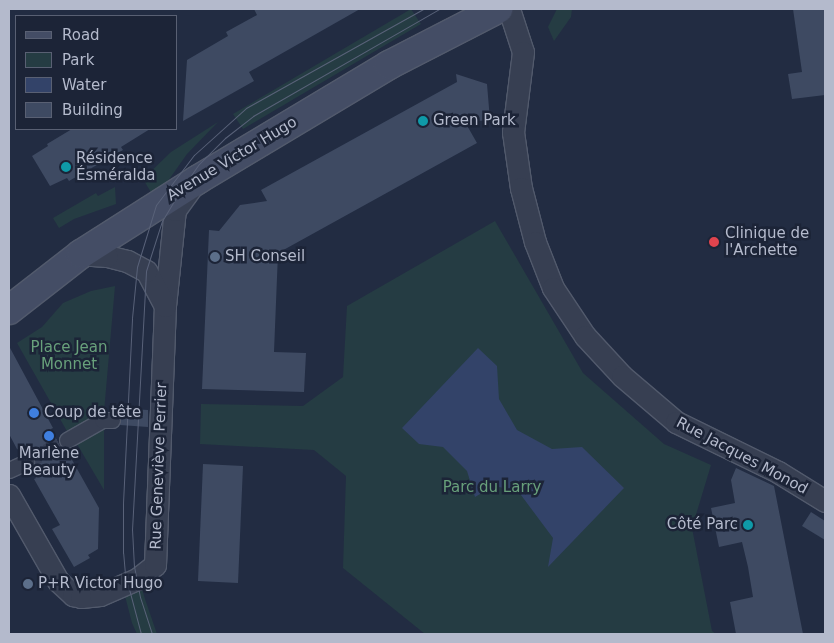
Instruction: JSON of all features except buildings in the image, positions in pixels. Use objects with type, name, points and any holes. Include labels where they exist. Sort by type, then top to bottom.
[{"type":"main road","name":"Avenue Victor Hugo","points":[[9,310],[81,254],[198,180],[389,65],[467,27],[498,9]]},
{"type":"street","name":"Rue Jacques Monod","points":[[509,9],[523,52],[513,132],[521,188],[535,242],[553,288],[585,336],[622,376],[676,422],[778,472],[825,501]]},
{"type":"street","name":"Rue Geneviève Perrier","points":[[9,495],[58,581],[73,595],[81,598],[100,595],[137,579],[155,564],[165,306],[175,210],[198,180]]},
{"type":"street","points":[[81,254],[107,256],[127,261],[146,272],[165,306]]},
{"type":"street","points":[[67,440],[102,420],[112,420]]},
{"type":"street","points":[[9,470],[26,462]]},
{"type":"green space","points":[[411,9],[421,24],[243,129],[233,114]]},
{"type":"green space","points":[[557,9],[572,9],[571,17],[554,41],[548,27]]},
{"type":"green space","points":[[218,122],[187,154],[163,188],[152,194],[143,179],[171,152]]},
{"type":"green space","points":[[115,187],[116,204],[74,219],[59,228],[53,218],[96,193],[98,196]]},
{"type":"green space","name":"Parc du Larry","points":[[495,221],[583,373],[664,444],[711,465],[692,528],[712,631],[716,634],[425,634],[343,568],[346,476],[314,450],[200,444],[201,404],[303,406],[343,377],[347,306]]},
{"type":"green space","name":"Place Jean Monnet","points":[[115,286],[104,412],[68,433],[17,343],[42,327],[63,303],[91,291]]},
{"type":"green space","points":[[104,429],[104,490],[77,444]]},
{"type":"green space","points":[[140,582],[157,634],[137,634],[132,623],[124,592]]},
{"type":"water","points":[[478,348],[497,366],[499,399],[517,430],[552,449],[582,447],[624,488],[548,567],[553,538],[518,491],[494,486],[475,497],[467,471],[443,447],[419,444],[402,428]]},
{"type":"tunnel","points":[[26,462],[67,440]]},
{"type":"tram line","points":[[141,634],[125,574],[123,503],[132,318],[137,267],[156,205],[194,155],[246,108],[423,9]]},
{"type":"tram line","points":[[152,634],[140,597],[134,567],[132,530],[146,271],[162,221],[199,164],[225,138],[253,116],[439,9]]},
{"type":"place","name":"Green Park","points":[[423,121]]},
{"type":"place","name":"Résidence Ésméralda","points":[[66,167]]},
{"type":"place","name":"Clinique de l'Archette","points":[[714,242]]},
{"type":"place","name":"SH Conseil","points":[[215,257]]},
{"type":"place","name":"Coup de tête","points":[[34,413]]},
{"type":"place","name":"Marlène Beauty","points":[[49,436]]},
{"type":"place","name":"Côté Parc","points":[[748,525]]},
{"type":"place","name":"P+R Victor Hugo","points":[[28,584]]}]
